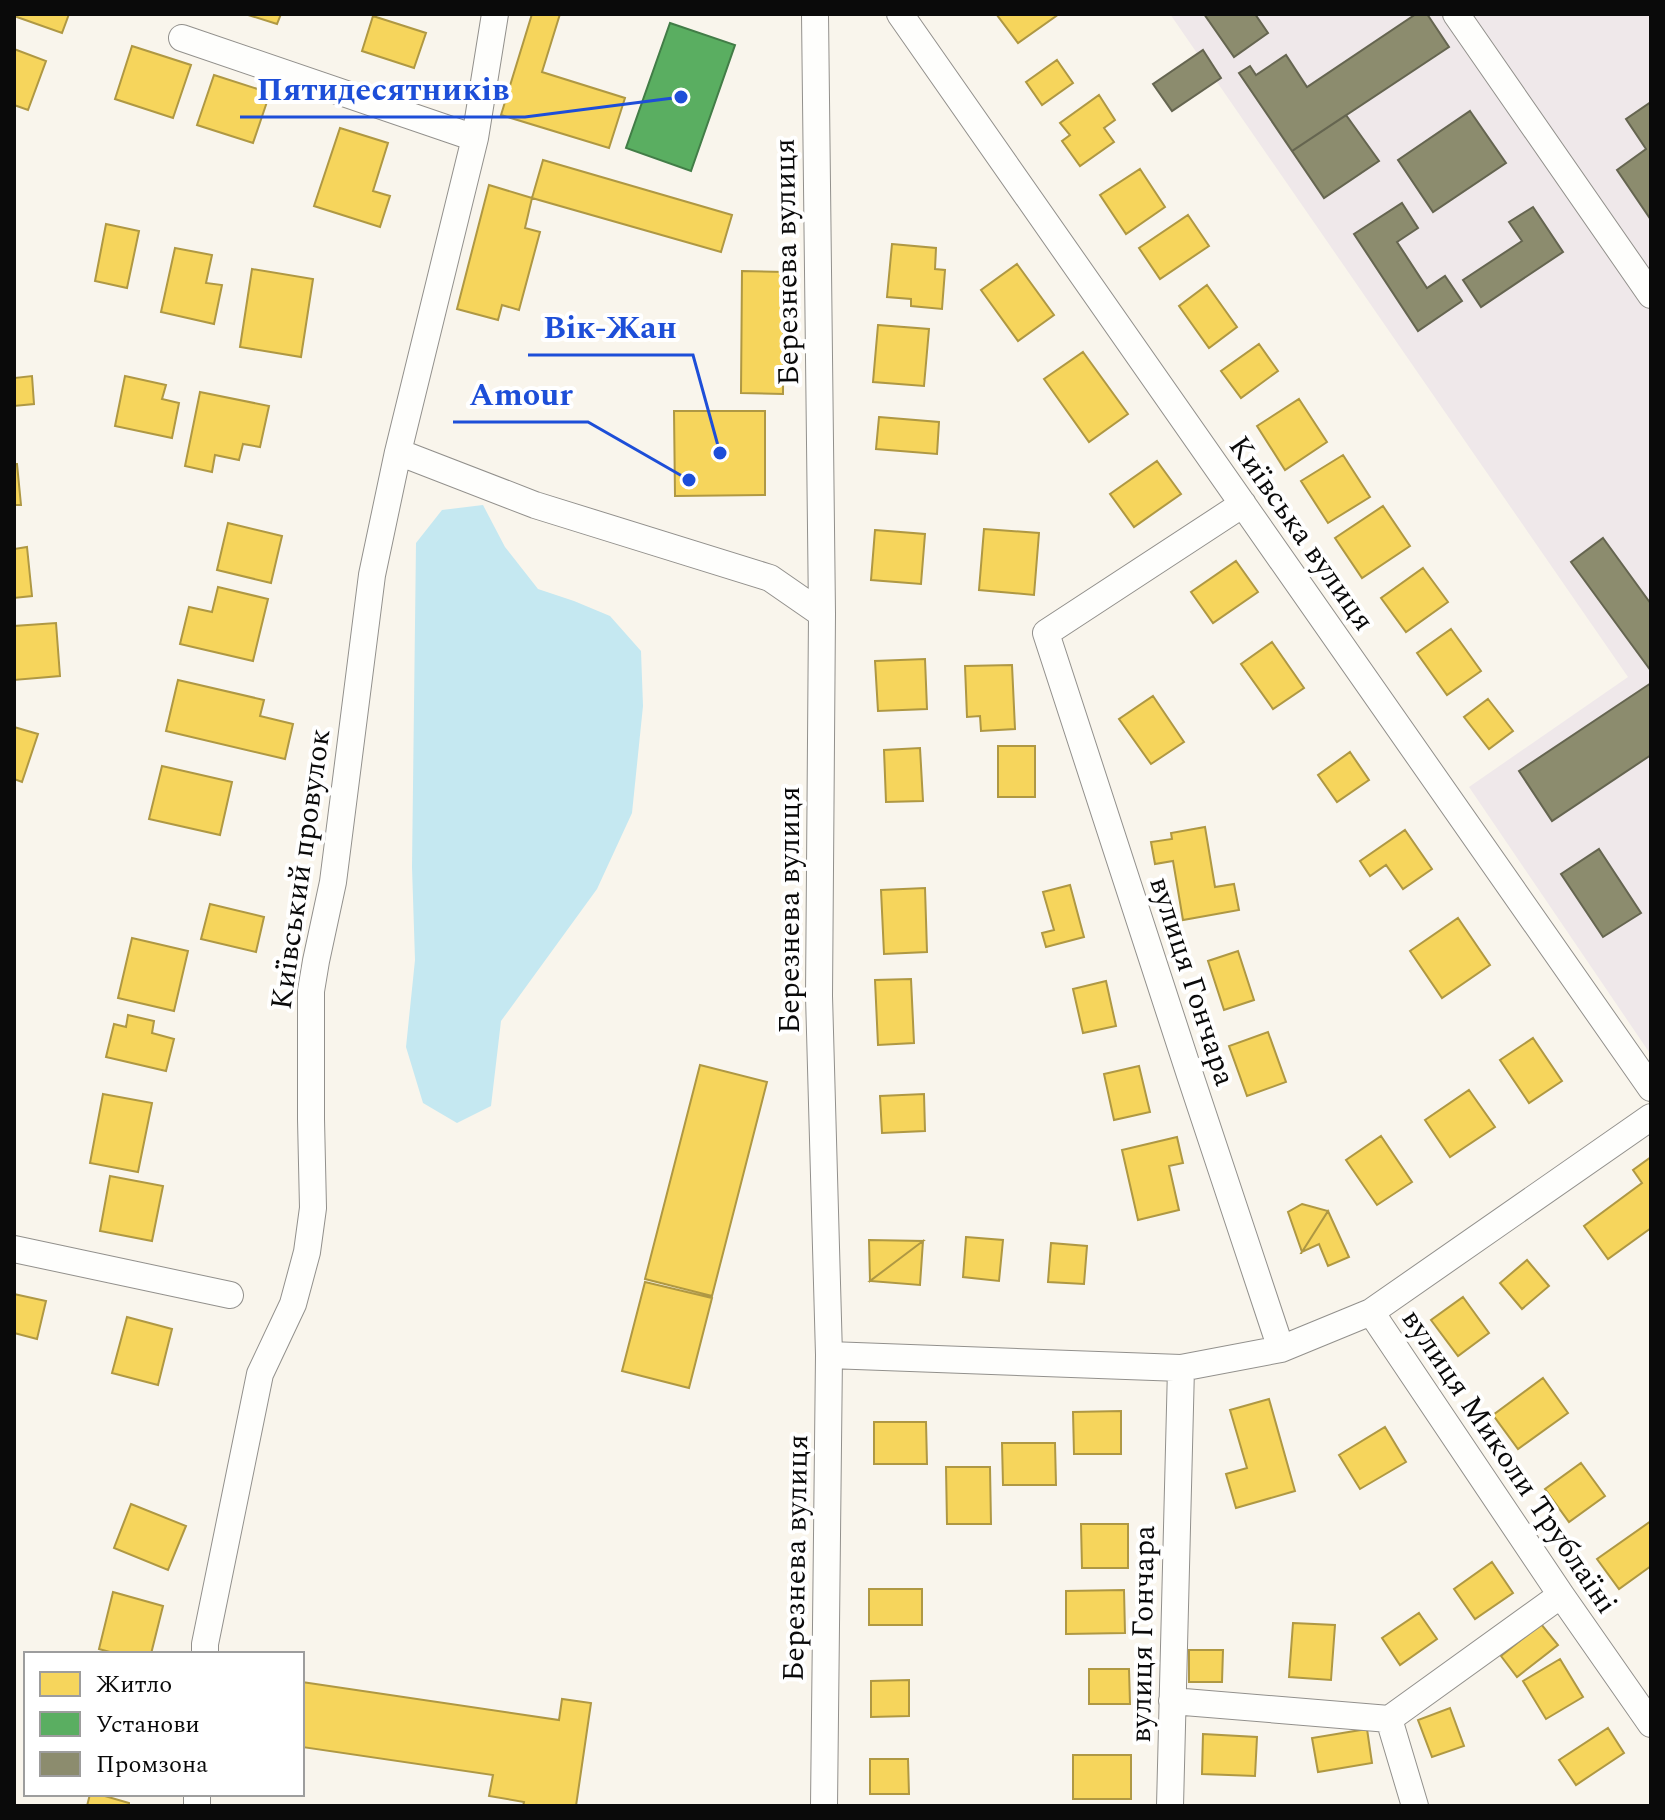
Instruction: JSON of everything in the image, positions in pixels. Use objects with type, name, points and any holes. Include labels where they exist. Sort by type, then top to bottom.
[{"type":"street","name":"Київський провулок","points":[[205,1652],[260,1374],[293,1304],[307,1252],[313,1208],[311,991],[333,882],[372,575],[398,452],[475,138],[495,14]]},
{"type":"street","name":"Березнева вулиця","points":[[815,14],[822,614],[819,996],[829,1355],[824,1806]]},
{"type":"street","name":"Київська вулиця","points":[[900,14],[1651,1088]]},
{"type":"street","points":[[1456,14],[1651,295]]},
{"type":"street","points":[[182,38],[475,138]]},
{"type":"street","points":[[398,452],[535,505],[770,578],[822,614]]},
{"type":"street","name":"вулиця Гончара","points":[[1243,504],[1046,633],[1281,1349]]},
{"type":"street","points":[[829,1355],[1181,1368],[1281,1349],[1371,1312],[1651,1117]]},
{"type":"street","points":[[14,1249],[230,1295]]},
{"type":"street","name":"вулиця Миколи Трублаїні","points":[[1371,1312],[1651,1724]]},
{"type":"street","name":"вулиця Гончара","points":[[1170,1806],[1181,1368]]},
{"type":"street","points":[[1172,1701],[1389,1719],[1561,1595]]},
{"type":"street","points":[[1389,1719],[1415,1806]]},
{"type":"shaded area","points":[[1170,14],[1651,14],[1651,1055],[1469,787],[1628,677]]},
{"type":"water","points":[[483,505],[505,547],[538,589],[610,616],[641,651],[643,706],[632,813],[597,889],[501,1021],[491,1106],[457,1123],[423,1103],[406,1047],[415,960],[412,867],[416,543],[442,510]]},
{"type":"building: Житло","points":[[14,14],[69,14],[62,33]]},
{"type":"building: Житло","points":[[245,14],[281,14],[277,24]]},
{"type":"building: Житло","points":[[532,14],[560,14],[542,72],[625,98],[609,148],[501,115]]},
{"type":"building: Житло","points":[[999,14],[1059,14],[1018,43]]},
{"type":"building: Житло","points":[[373,16],[426,33],[414,68],[362,51]]},
{"type":"building: Житло","points":[[132,46],[191,65],[173,118],[115,99]]},
{"type":"building: Житло","points":[[14,49],[46,61],[28,110],[14,105]]},
{"type":"building: Житло","points":[[1057,60],[1073,83],[1042,105],[1026,82]]},
{"type":"building: Житло","points":[[214,75],[270,93],[253,143],[197,125]]},
{"type":"building: Житло","points":[[1099,95],[1115,120],[1104,128],[1114,142],[1080,166],[1062,141],[1070,135],[1060,123]]},
{"type":"building: Житло","points":[[340,128],[388,143],[373,191],[390,196],[380,227],[314,206]]},
{"type":"building: Житло","points":[[543,160],[732,215],[721,252],[532,198]]},
{"type":"building: Житло","points":[[1140,169],[1165,207],[1126,234],[1100,195]]},
{"type":"building: Житло","points":[[489,185],[532,198],[525,228],[540,232],[519,310],[502,305],[498,320],[457,309]]},
{"type":"building: Житло","points":[[1188,215],[1209,246],[1160,279],[1139,248]]},
{"type":"building: Житло","points":[[106,224],[139,231],[127,288],[95,281]]},
{"type":"building: Житло","points":[[892,244],[936,248],[935,269],[945,270],[942,309],[911,306],[911,299],[887,297]]},
{"type":"building: Житло","points":[[175,248],[212,255],[206,283],[222,285],[214,324],[161,312]]},
{"type":"building: Житло","points":[[1017,264],[1054,315],[1018,341],[981,290]]},
{"type":"building: Житло","points":[[252,269],[313,279],[301,357],[240,347]]},
{"type":"building: Житло","points":[[742,271],[784,272],[783,394],[741,393]]},
{"type":"building: Житло","points":[[1207,285],[1237,327],[1209,348],[1179,306]]},
{"type":"building: Житло","points":[[878,325],[929,329],[924,386],[873,382]]},
{"type":"building: Житло","points":[[1259,344],[1278,371],[1241,398],[1221,371]]},
{"type":"building: Житло","points":[[1083,352],[1128,414],[1089,442],[1044,379]]},
{"type":"building: Житло","points":[[14,365],[15,378],[32,376],[34,404],[14,406]]},
{"type":"building: Житло","points":[[125,376],[166,385],[162,399],[179,403],[172,438],[115,426]]},
{"type":"building: Житло","points":[[200,392],[269,406],[260,447],[243,444],[239,460],[215,455],[212,472],[185,466]]},
{"type":"building: Житло","points":[[1299,399],[1327,442],[1285,470],[1257,426]]},
{"type":"building: Житло","points":[[674,411],[765,411],[765,495],[675,496]]},
{"type":"building: Житло","points":[[879,417],[939,422],[937,454],[876,449]]},
{"type":"building: Житло","points":[[1343,455],[1370,497],[1328,523],[1301,481]]},
{"type":"building: Житло","points":[[1157,461],[1181,494],[1134,527],[1110,494]]},
{"type":"building: Житло","points":[[14,464],[17,464],[21,505],[14,505]]},
{"type":"building: Житло","points":[[1383,506],[1410,546],[1362,578],[1335,538]]},
{"type":"building: Житло","points":[[228,523],[282,536],[271,583],[217,570]]},
{"type":"building: Житло","points":[[984,529],[1039,533],[1034,595],[979,590]]},
{"type":"building: Житло","points":[[875,530],[925,534],[921,584],[871,580]]},
{"type":"building: Житло","points":[[27,547],[32,596],[14,598],[14,549]]},
{"type":"building: Житло","points":[[1236,561],[1258,592],[1213,623],[1191,592]]},
{"type":"building: Житло","points":[[1423,568],[1448,602],[1406,632],[1381,598]]},
{"type":"building: Житло","points":[[218,587],[268,599],[253,661],[180,644],[189,607],[212,612]]},
{"type":"building: Житло","points":[[56,623],[60,676],[14,680],[14,626]]},
{"type":"building: Житло","points":[[1451,629],[1481,671],[1447,695],[1417,653]]},
{"type":"building: Житло","points":[[1272,642],[1304,688],[1273,709],[1241,664]]},
{"type":"building: Житло","points":[[925,659],[927,709],[878,711],[875,661]]},
{"type":"building: Житло","points":[[1012,665],[1015,729],[981,731],[980,716],[967,717],[965,666]]},
{"type":"building: Житло","points":[[178,680],[264,700],[260,716],[293,724],[285,759],[166,731]]},
{"type":"building: Житло","points":[[1153,696],[1184,742],[1151,764],[1119,719]]},
{"type":"building: Житло","points":[[1488,699],[1513,731],[1489,749],[1464,717]]},
{"type":"building: Житло","points":[[14,727],[38,734],[22,782],[14,779]]},
{"type":"building: Житло","points":[[998,746],[1035,746],[1035,797],[998,797]]},
{"type":"building: Житло","points":[[920,748],[923,801],[886,802],[884,750]]},
{"type":"building: Житло","points":[[1350,752],[1369,780],[1337,802],[1318,775]]},
{"type":"building: Житло","points":[[162,766],[232,782],[220,835],[149,819]]},
{"type":"building: Житло","points":[[1205,827],[1215,887],[1234,884],[1239,910],[1183,920],[1173,861],[1155,864],[1151,842],[1172,839],[1171,833]]},
{"type":"building: Житло","points":[[1405,830],[1432,869],[1403,889],[1386,865],[1370,876],[1360,861]]},
{"type":"building: Житло","points":[[1070,885],[1084,937],[1046,947],[1042,933],[1054,930],[1043,892]]},
{"type":"building: Житло","points":[[925,888],[927,952],[884,954],[881,890]]},
{"type":"building: Житло","points":[[210,904],[264,917],[256,952],[201,939]]},
{"type":"building: Житло","points":[[1458,918],[1490,965],[1442,998],[1410,951]]},
{"type":"building: Житло","points":[[132,938],[188,951],[174,1011],[118,998]]},
{"type":"building: Житло","points":[[1238,951],[1254,1000],[1224,1010],[1208,961]]},
{"type":"building: Житло","points":[[911,979],[914,1043],[878,1045],[875,980]]},
{"type":"building: Житло","points":[[1106,981],[1116,1026],[1083,1033],[1073,989]]},
{"type":"building: Житло","points":[[128,1015],[154,1021],[152,1033],[174,1039],[166,1071],[106,1057],[114,1024],[126,1027]]},
{"type":"building: Житло","points":[[1268,1032],[1286,1082],[1247,1096],[1229,1046]]},
{"type":"building: Житло","points":[[1533,1038],[1562,1081],[1529,1103],[1500,1060]]},
{"type":"building: Житло","points":[[700,1065],[767,1082],[712,1296],[645,1279]]},
{"type":"building: Житло","points":[[1139,1066],[1150,1112],[1114,1120],[1104,1074]]},
{"type":"building: Житло","points":[[1469,1090],[1495,1127],[1450,1157],[1425,1120]]},
{"type":"building: Житло","points":[[103,1094],[152,1103],[138,1172],[90,1163]]},
{"type":"building: Житло","points":[[924,1094],[925,1131],[882,1133],[880,1096]]},
{"type":"building: Житло","points":[[1381,1136],[1412,1182],[1377,1205],[1346,1160]]},
{"type":"building: Житло","points":[[1177,1137],[1183,1163],[1169,1166],[1179,1210],[1138,1220],[1122,1150]]},
{"type":"building: Житло","points":[[1651,1157],[1651,1228],[1608,1259],[1584,1226],[1642,1183],[1633,1170]]},
{"type":"building: Житло","points":[[110,1176],[163,1186],[152,1241],[100,1231]]},
{"type":"building: Житло","points":[[1302,1204],[1328,1211],[1302,1252],[1288,1212]]},
{"type":"building: Житло","points":[[1328,1211],[1349,1257],[1328,1266],[1319,1244],[1302,1252]]},
{"type":"building: Житло","points":[[966,1237],[1003,1240],[999,1281],[963,1277]]},
{"type":"building: Житло","points":[[869,1240],[923,1241],[870,1281]]},
{"type":"building: Житло","points":[[923,1241],[920,1285],[870,1281]]},
{"type":"building: Житло","points":[[1051,1243],[1087,1246],[1084,1284],[1048,1282]]},
{"type":"building: Житло","points":[[1527,1260],[1549,1286],[1522,1309],[1500,1283]]},
{"type":"building: Житло","points":[[645,1282],[712,1298],[689,1388],[622,1371]]},
{"type":"building: Житло","points":[[14,1294],[46,1301],[37,1339],[14,1333]]},
{"type":"building: Житло","points":[[1463,1297],[1489,1333],[1458,1356],[1431,1320]]},
{"type":"building: Житло","points":[[127,1317],[172,1329],[158,1385],[112,1373]]},
{"type":"building: Житло","points":[[1543,1378],[1568,1413],[1518,1449],[1493,1415]]},
{"type":"building: Житло","points":[[1269,1399],[1295,1491],[1236,1508],[1226,1474],[1247,1468],[1230,1410]]},
{"type":"building: Житло","points":[[1121,1411],[1121,1454],[1074,1454],[1073,1412]]},
{"type":"building: Житло","points":[[874,1422],[926,1422],[927,1464],[874,1464]]},
{"type":"building: Житло","points":[[1385,1427],[1406,1462],[1360,1489],[1339,1455]]},
{"type":"building: Житло","points":[[1002,1443],[1055,1443],[1056,1485],[1003,1485]]},
{"type":"building: Житло","points":[[1581,1463],[1605,1496],[1569,1522],[1545,1489]]},
{"type":"building: Житло","points":[[946,1467],[990,1467],[991,1524],[947,1524]]},
{"type":"building: Житло","points":[[131,1504],[186,1526],[168,1570],[114,1548]]},
{"type":"building: Житло","points":[[1651,1521],[1651,1566],[1619,1589],[1597,1559]]},
{"type":"building: Житло","points":[[1081,1524],[1128,1524],[1128,1568],[1082,1568]]},
{"type":"building: Житло","points":[[1492,1562],[1513,1593],[1475,1619],[1454,1589]]},
{"type":"building: Житло","points":[[869,1589],[922,1589],[922,1625],[869,1625]]},
{"type":"building: Житло","points":[[1124,1590],[1125,1633],[1066,1634],[1066,1591]]},
{"type":"building: Житло","points":[[113,1592],[163,1606],[152,1652],[99,1649]]},
{"type":"building: Житло","points":[[1419,1613],[1437,1639],[1400,1665],[1382,1638]]},
{"type":"building: Житло","points":[[1293,1623],[1335,1625],[1331,1680],[1289,1677]]},
{"type":"building: Житло","points":[[1541,1624],[1558,1645],[1517,1677],[1501,1656]]},
{"type":"building: Житло","points":[[1189,1650],[1223,1650],[1222,1682],[1189,1682]]},
{"type":"building: Житло","points":[[1560,1659],[1583,1697],[1546,1719],[1523,1681]]},
{"type":"building: Житло","points":[[1089,1669],[1129,1669],[1130,1704],[1089,1704]]},
{"type":"building: Житло","points":[[909,1680],[909,1716],[871,1717],[871,1681]]},
{"type":"building: Житло","points":[[304,1682],[559,1720],[562,1699],[591,1703],[576,1806],[523,1806],[524,1802],[489,1796],[493,1775],[304,1747]]},
{"type":"building: Житло","points":[[1450,1708],[1464,1746],[1432,1757],[1418,1720]]},
{"type":"building: Житло","points":[[1608,1728],[1624,1753],[1576,1785],[1559,1760]]},
{"type":"building: Житло","points":[[1367,1729],[1372,1763],[1318,1772],[1312,1738]]},
{"type":"building: Житло","points":[[1203,1734],[1257,1737],[1255,1776],[1202,1774]]},
{"type":"building: Житло","points":[[1073,1755],[1131,1755],[1131,1799],[1073,1799]]},
{"type":"building: Житло","points":[[870,1759],[908,1759],[909,1794],[870,1794]]},
{"type":"building: Житло","points":[[90,1796],[105,1796],[129,1803],[129,1806],[87,1806]]},
{"type":"building: Установи","points":[[670,23],[735,45],[691,171],[626,148]]},
{"type":"building: Промзона","points":[[1204,14],[1255,14],[1268,33],[1234,57]]},
{"type":"building: Промзона","points":[[1416,14],[1427,14],[1449,47],[1292,151],[1239,73],[1250,66],[1256,75],[1286,55],[1307,87]]},
{"type":"building: Промзона","points":[[1203,50],[1221,78],[1172,111],[1153,84]]},
{"type":"building: Промзона","points":[[1651,102],[1651,220],[1617,170],[1646,149],[1626,119]]},
{"type":"building: Промзона","points":[[1470,111],[1506,163],[1433,212],[1398,160]]},
{"type":"building: Промзона","points":[[1346,115],[1379,161],[1324,198],[1292,151]]},
{"type":"building: Промзона","points":[[1402,203],[1418,228],[1397,242],[1427,288],[1445,276],[1462,301],[1418,331],[1354,234]]},
{"type":"building: Промзона","points":[[1533,207],[1563,252],[1481,307],[1463,280],[1522,241],[1509,222]]},
{"type":"building: Промзона","points":[[1603,538],[1651,604],[1651,671],[1571,562]]},
{"type":"building: Промзона","points":[[1651,683],[1651,755],[1552,821],[1519,771]]},
{"type":"building: Промзона","points":[[1599,849],[1641,913],[1603,937],[1561,874]]},
{"type":"place","name":"Пятидесятників","points":[[681,97]]},
{"type":"place","name":"Вік-Жан","points":[[720,453]]},
{"type":"place","name":"Amour","points":[[689,480]]}]
